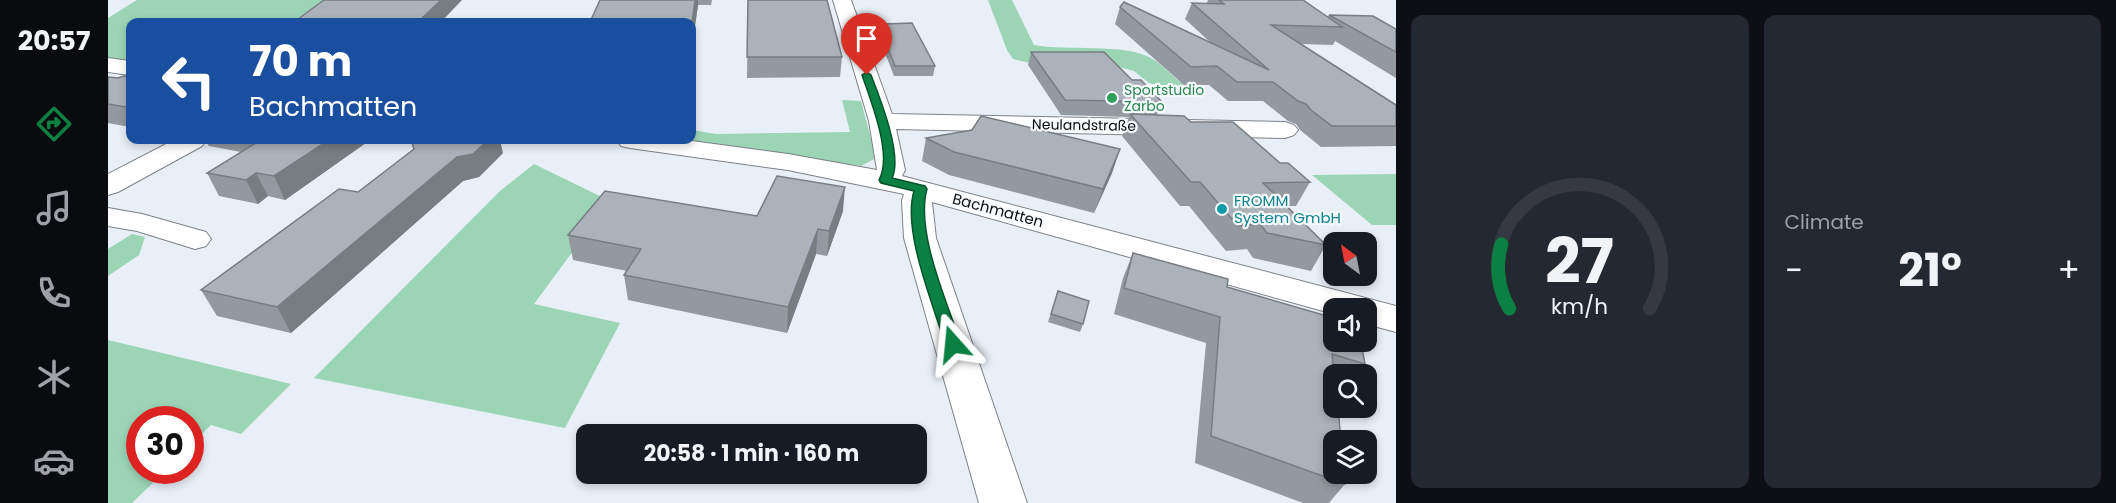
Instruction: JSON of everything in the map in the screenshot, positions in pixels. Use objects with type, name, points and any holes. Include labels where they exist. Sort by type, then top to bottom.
[{"type":"street","points":[[842,0],[882,121],[891,170],[885,180]]},
{"type":"street","points":[[108,65],[126,67]]},
{"type":"street","name":"Neulandstraße","points":[[882,121],[1285,129]]},
{"type":"street","points":[[108,186],[186,144]]},
{"type":"street","name":"Bachmatten","points":[[659,144],[788,162],[885,180],[1323,299]]},
{"type":"street","points":[[921,189],[917,201],[920,238],[1003,503]]},
{"type":"street","points":[[108,217],[142,223],[195,239]]},
{"type":"street","points":[[1377,314],[1396,319]]},
{"type":"green space","points":[[137,0],[324,0],[298,18],[126,18],[126,62],[108,60],[108,18]]},
{"type":"green space","points":[[988,0],[1012,0],[1034,45],[1126,50],[1140,53],[1151,58],[1184,85],[1177,90],[1149,83],[1134,71],[1107,64],[1030,63],[1013,59],[1007,50]]},
{"type":"green space","points":[[842,100],[861,101],[876,158],[861,166],[696,144],[696,131],[716,134],[850,132]]},
{"type":"green space","points":[[534,164],[610,201],[534,304],[620,323],[565,428],[314,378],[500,191]]},
{"type":"green space","points":[[1396,174],[1396,225],[1372,225],[1312,175]]},
{"type":"green space","points":[[132,234],[145,237],[139,255],[108,276],[108,249]]},
{"type":"green space","points":[[108,340],[291,384],[241,434],[211,425],[204,432],[204,406],[126,406],[126,484],[152,484],[132,503],[108,503]]},
{"type":"building","points":[[324,0],[441,0],[422,18],[299,18]]},
{"type":"building","points":[[600,0],[695,0],[693,18],[592,18]]},
{"type":"building","points":[[748,0],[827,0],[842,57],[747,57]]},
{"type":"building","points":[[1219,0],[1303,0],[1342,27],[1271,25],[1396,105],[1396,126],[1332,126],[1306,104],[1298,101],[1273,82],[1237,82],[1217,66],[1191,67],[1120,7],[1124,2],[1269,70],[1192,3],[1224,4]]},
{"type":"building","points":[[1329,15],[1373,16],[1396,29],[1396,52]]},
{"type":"building","points":[[912,23],[935,66],[895,66],[884,38],[891,38],[885,24]]},
{"type":"building","points":[[1031,52],[1104,52],[1132,80],[1141,80],[1162,102],[1065,100]]},
{"type":"building","points":[[126,76],[126,107],[108,104],[108,77]]},
{"type":"building","points":[[1130,114],[1184,116],[1191,122],[1233,122],[1280,163],[1288,163],[1310,182],[1263,183],[1323,244],[1267,233],[1260,224],[1238,226],[1200,182],[1191,182]]},
{"type":"building","points":[[981,116],[1120,149],[1103,189],[954,152],[926,138],[972,130]]},
{"type":"building","points":[[254,144],[323,144],[274,176],[256,173],[246,180],[207,173]]},
{"type":"building","points":[[412,144],[484,144],[473,154],[457,157],[277,307],[201,290],[339,189],[358,192],[414,149]]},
{"type":"building","points":[[777,176],[845,187],[829,231],[818,229],[788,307],[624,275],[641,249],[568,235],[605,191],[757,216]]},
{"type":"building","points":[[1133,253],[1228,279],[1227,287],[1323,315],[1323,352],[1363,352],[1365,364],[1332,354],[1333,364],[1323,364],[1323,418],[1339,418],[1340,430],[1323,430],[1323,476],[1211,436],[1220,317],[1124,288]]},
{"type":"building","points":[[1058,291],[1089,301],[1083,324],[1051,314]]},
{"type":"place","name":"Sportstudio Zarbo","points":[[1112,98]]},
{"type":"place","name":"FROMM System GmbH","points":[[1222,209]]},
{"type":"route","points":[[867,75],[882,121],[891,170],[885,180],[921,189],[917,201],[920,238],[953,344]]}]
